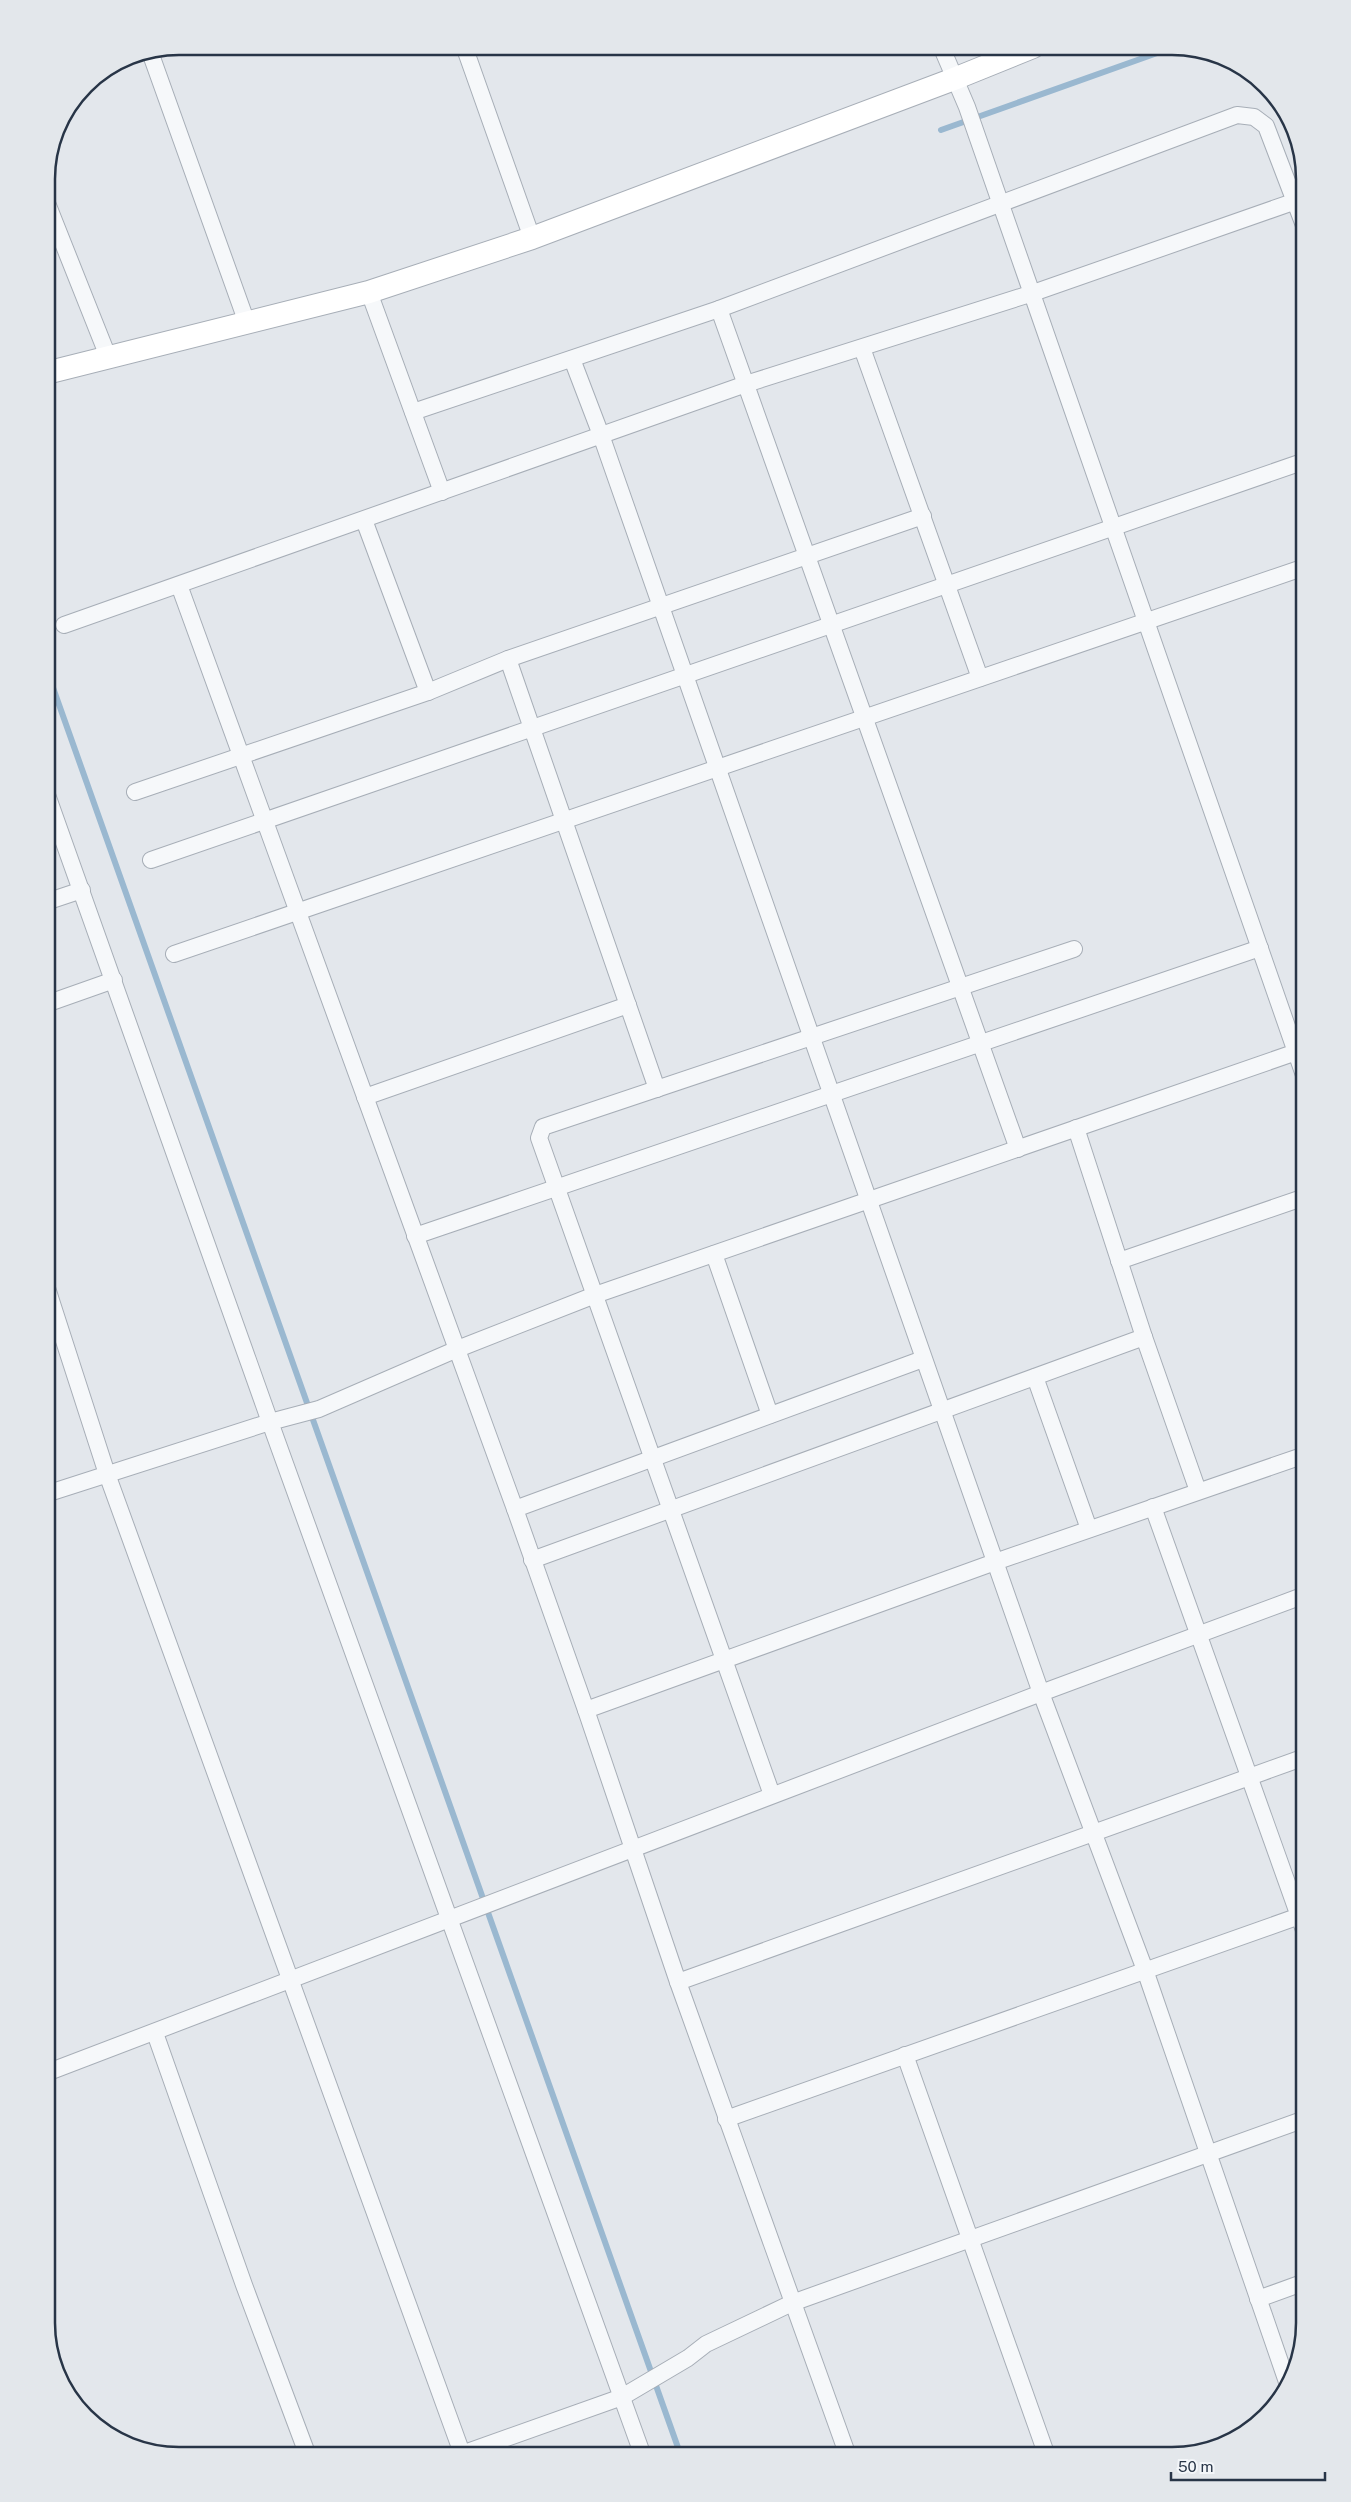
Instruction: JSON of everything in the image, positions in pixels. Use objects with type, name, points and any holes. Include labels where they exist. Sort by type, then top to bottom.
[{"type":"street","points":[[467,55],[532,238]]},
{"type":"street","points":[[945,55],[968,106],[1260,948],[1296,1041]]},
{"type":"street","points":[[55,371],[109,359],[369,292],[532,238],[954,79],[1011,55]]},
{"type":"street","points":[[152,58],[247,323]]},
{"type":"street","points":[[64,626],[746,384],[1033,293],[1296,201],[1266,126],[1254,117],[1237,115],[719,309],[413,412]]},
{"type":"street","points":[[55,225],[109,359]]},
{"type":"street","points":[[369,292],[442,492]]},
{"type":"street","points":[[719,309],[1018,1149]]},
{"type":"street","points":[[862,348],[980,678]]},
{"type":"street","points":[[572,359],[601,435],[1041,1693],[1145,1970],[1284,2375]]},
{"type":"street","points":[[151,860],[1296,464]]},
{"type":"street","points":[[135,792],[428,692],[508,659],[661,608],[923,516]]},
{"type":"street","points":[[364,520],[428,692]]},
{"type":"street","points":[[174,954],[1296,570]]},
{"type":"street","points":[[178,585],[242,756],[455,1350],[515,1509],[586,1710],[678,1982],[845,2447]]},
{"type":"street","points":[[508,659],[657,1089]]},
{"type":"street","points":[[55,816],[270,1422],[640,2447]]},
{"type":"street","points":[[55,899],[82,890]]},
{"type":"street","points":[[415,1236],[1260,948]]},
{"type":"street","points":[[772,1795],[539,1138],[543,1127],[1074,949]]},
{"type":"street","points":[[55,1001],[114,980]]},
{"type":"street","points":[[364,1098],[628,1005]]},
{"type":"street","points":[[55,1491],[270,1422],[320,1409],[455,1350],[595,1296],[1296,1052]]},
{"type":"street","points":[[1076,1128],[1144,1337],[1198,1491]]},
{"type":"street","points":[[1119,1261],[1296,1201]]},
{"type":"street","points":[[714,1254],[770,1415]]},
{"type":"street","points":[[55,1313],[107,1474],[457,2447]]},
{"type":"street","points":[[532,1560],[1144,1337]]},
{"type":"street","points":[[515,1509],[923,1359]]},
{"type":"street","points":[[1035,1377],[1089,1529]]},
{"type":"street","points":[[586,1710],[995,1562],[1296,1458]]},
{"type":"street","points":[[1153,1507],[1196,1634],[1296,1900]]},
{"type":"street","points":[[55,2070],[156,2033],[772,1795],[1196,1634],[1296,1598]]},
{"type":"street","points":[[678,1982],[1093,1831],[1296,1760]]},
{"type":"street","points":[[726,2118],[1296,1917]]},
{"type":"street","points":[[156,2033],[244,2285],[305,2447]]},
{"type":"street","points":[[905,2055],[1044,2447]]},
{"type":"street","points":[[482,2447],[622,2397],[668,2370],[706,2344],[792,2303],[1296,2122]]},
{"type":"street","points":[[1258,2299],[1296,2285]]},
{"type":"waterway","points":[[941,130],[1152,55]]},
{"type":"waterway","points":[[55,693],[678,2447]]}]
